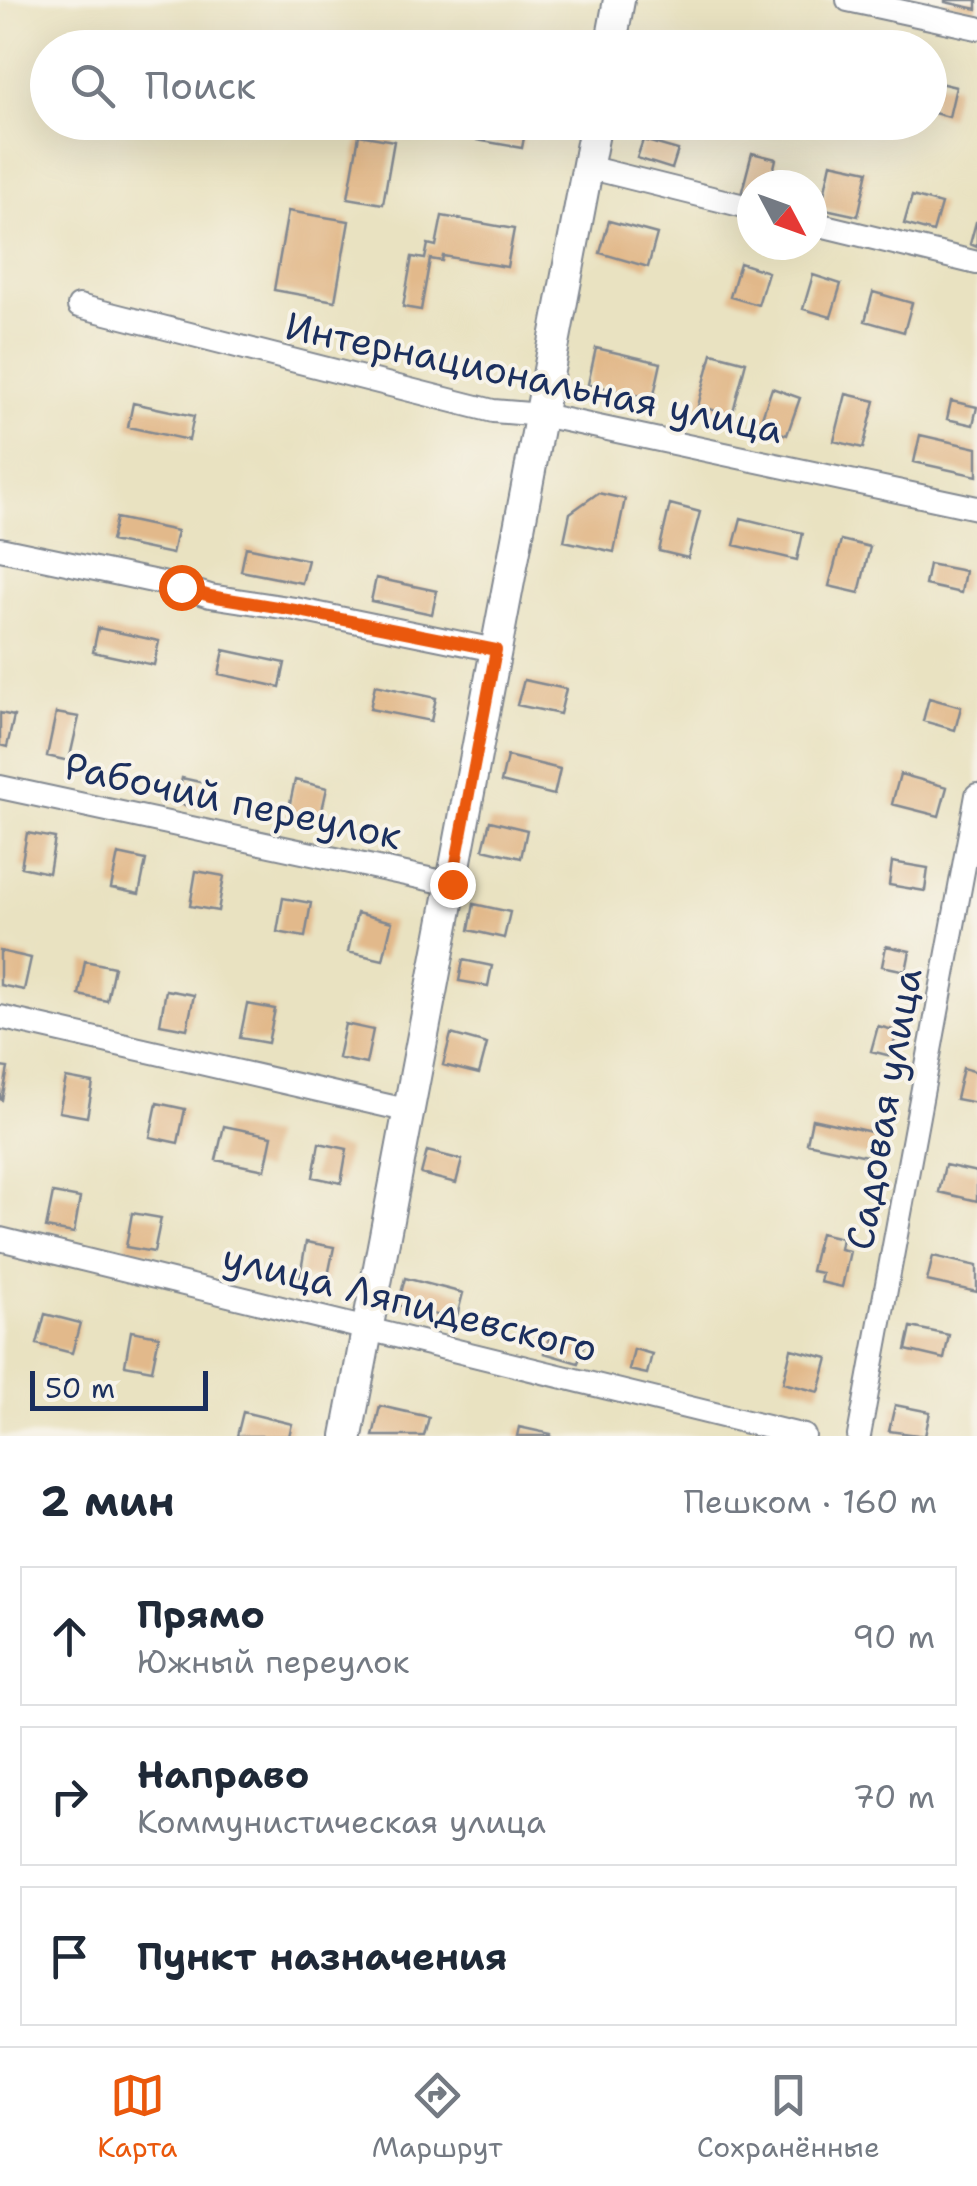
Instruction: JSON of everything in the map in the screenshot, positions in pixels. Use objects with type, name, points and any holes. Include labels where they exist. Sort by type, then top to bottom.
[{"type":"street","points":[[613,30],[619,0]]},
{"type":"street","points":[[848,0],[977,28]]},
{"type":"street","points":[[348,1436],[592,140]]},
{"type":"street","points":[[587,167],[737,204]]},
{"type":"street","points":[[827,226],[977,263]]},
{"type":"street","name":"Интернациональная улица","points":[[79,306],[493,411],[542,416],[977,508]]},
{"type":"street","points":[[0,549],[210,596],[496,650]]},
{"type":"street","name":"Рабочий переулок","points":[[0,787],[452,884]]},
{"type":"street","name":"Садовая улица","points":[[860,1436],[977,795]]},
{"type":"street","points":[[0,1016],[410,1111]]},
{"type":"street","name":"улица Ляпидевского","points":[[0,1239],[804,1436]]},
{"type":"building","points":[[977,0],[977,9],[945,2]]},
{"type":"building","points":[[947,85],[956,87],[947,116]]},
{"type":"building","points":[[358,140],[394,141],[383,204],[348,198]]},
{"type":"building","points":[[476,140],[524,140],[522,148]]},
{"type":"building","points":[[643,140],[678,150],[672,169],[637,158]]},
{"type":"building","points":[[752,153],[776,159],[773,170],[748,170]]},
{"type":"building","points":[[831,163],[868,171],[858,216],[827,209]]},
{"type":"building","points":[[912,196],[941,204],[933,232],[904,224]]},
{"type":"building","points":[[288,211],[349,221],[335,301],[274,290]]},
{"type":"building","points":[[442,216],[514,229],[507,267],[443,256],[442,261],[430,259],[421,310],[403,307],[412,257],[425,259],[428,244],[436,246]]},
{"type":"building","points":[[609,221],[657,234],[648,267],[600,253]]},
{"type":"building","points":[[977,222],[977,247],[970,244]]},
{"type":"building","points":[[740,263],[768,272],[758,305],[730,297]]},
{"type":"building","points":[[813,275],[841,284],[831,317],[803,309]]},
{"type":"building","points":[[873,292],[912,303],[904,332],[865,321]]},
{"type":"building","points":[[596,348],[661,363],[653,399],[588,384]]},
{"type":"building","points":[[712,353],[746,362],[732,415],[698,406]]},
{"type":"building","points":[[772,388],[800,398],[787,435],[759,426]]},
{"type":"building","points":[[846,394],[875,401],[863,448],[834,441]]},
{"type":"building","points":[[951,401],[977,407],[973,425],[947,419]]},
{"type":"building","points":[[133,403],[194,416],[189,440],[128,427]]},
{"type":"building","points":[[920,435],[977,448],[977,476],[914,462]]},
{"type":"building","points":[[598,493],[625,499],[614,552],[564,541],[570,513]]},
{"type":"building","points":[[670,504],[700,512],[688,558],[659,551]]},
{"type":"building","points":[[116,518],[177,531],[172,554],[111,541]]},
{"type":"building","points":[[741,518],[803,533],[797,560],[734,545]]},
{"type":"building","points":[[841,540],[870,547],[859,593],[829,586]]},
{"type":"building","points":[[246,547],[308,560],[302,583],[241,571]]},
{"type":"building","points":[[929,564],[965,571],[961,593],[925,585]]},
{"type":"building","points":[[376,578],[437,591],[432,614],[371,601]]},
{"type":"building","points":[[98,628],[159,641],[154,665],[93,652]]},
{"type":"building","points":[[224,650],[285,663],[280,687],[219,674]]},
{"type":"building","points":[[524,680],[566,689],[560,714],[517,705]]},
{"type":"building","points":[[375,685],[436,698],[431,721],[370,709]]},
{"type":"building","points":[[929,698],[961,707],[955,730],[923,721]]},
{"type":"building","points":[[0,713],[14,716],[7,747],[0,745]]},
{"type":"building","points":[[56,713],[79,717],[69,761],[47,756]]},
{"type":"building","points":[[507,756],[560,769],[554,795],[501,782]]},
{"type":"building","points":[[900,774],[947,787],[939,816],[892,804]]},
{"type":"building","points":[[182,778],[204,783],[198,808],[176,803]]},
{"type":"building","points":[[295,780],[327,788],[320,819],[288,812]]},
{"type":"building","points":[[490,821],[527,830],[521,858],[483,849]]},
{"type":"building","points":[[27,833],[55,838],[49,873],[21,867]]},
{"type":"building","points":[[118,854],[146,860],[139,894],[111,888]]},
{"type":"building","points":[[892,862],[928,868],[925,891],[889,885]]},
{"type":"building","points":[[196,871],[224,876],[218,911],[190,906]]},
{"type":"building","points":[[283,898],[311,903],[305,937],[277,932]]},
{"type":"building","points":[[474,904],[510,912],[504,938],[469,930]]},
{"type":"building","points":[[357,913],[392,922],[383,960],[348,952]]},
{"type":"building","points":[[886,946],[910,951],[906,971],[882,966]]},
{"type":"building","points":[[0,951],[31,958],[24,990],[0,985]]},
{"type":"building","points":[[463,960],[492,966],[488,986],[459,981]]},
{"type":"building","points":[[85,961],[114,967],[107,1001],[79,995]]},
{"type":"building","points":[[166,990],[194,995],[187,1029],[160,1024]]},
{"type":"building","points":[[247,1004],[275,1009],[268,1043],[240,1038]]},
{"type":"building","points":[[345,1024],[373,1030],[366,1064],[338,1058]]},
{"type":"building","points":[[878,1026],[897,1031],[891,1056],[871,1051]]},
{"type":"building","points":[[451,1034],[487,1044],[479,1074],[443,1065]]},
{"type":"building","points":[[0,1067],[8,1068],[2,1100],[0,1099]]},
{"type":"building","points":[[963,1068],[977,1072],[977,1103],[956,1099]]},
{"type":"building","points":[[66,1078],[93,1083],[87,1117],[59,1112]]},
{"type":"building","points":[[157,1103],[185,1109],[178,1143],[150,1137]]},
{"type":"building","points":[[812,1119],[876,1133],[871,1157],[807,1143]]},
{"type":"building","points":[[224,1126],[272,1136],[265,1170],[216,1160]]},
{"type":"building","points":[[319,1143],[347,1149],[341,1183],[313,1177]]},
{"type":"building","points":[[427,1151],[462,1160],[456,1183],[421,1174]]},
{"type":"building","points":[[945,1165],[977,1172],[977,1201],[939,1192]]},
{"type":"building","points":[[53,1193],[80,1198],[74,1233],[46,1228]]},
{"type":"building","points":[[132,1213],[161,1218],[154,1252],[126,1247]]},
{"type":"building","points":[[820,1233],[842,1238],[840,1249],[850,1251],[842,1287],[820,1282],[822,1273],[811,1271]]},
{"type":"building","points":[[306,1242],[334,1247],[327,1281],[300,1276]]},
{"type":"building","points":[[933,1256],[977,1266],[977,1292],[927,1281]]},
{"type":"building","points":[[405,1278],[463,1293],[456,1320],[398,1305]]},
{"type":"building","points":[[45,1314],[80,1323],[72,1353],[37,1344]]},
{"type":"building","points":[[911,1327],[949,1335],[944,1359],[906,1350]]},
{"type":"building","points":[[131,1331],[159,1336],[152,1370],[125,1365]]},
{"type":"building","points":[[551,1333],[585,1343],[578,1363],[544,1353]]},
{"type":"building","points":[[634,1349],[652,1354],[647,1374],[629,1370]]},
{"type":"building","points":[[791,1349],[828,1358],[819,1392],[783,1383]]},
{"type":"building","points":[[895,1405],[930,1412],[925,1436],[889,1431]]},
{"type":"building","points":[[380,1406],[429,1417],[424,1436],[373,1436]]},
{"type":"building","points":[[243,1412],[292,1424],[289,1436],[237,1436]]},
{"type":"building","points":[[519,1427],[551,1434],[551,1436],[517,1436]]},
{"type":"route","points":[[181,587],[210,596],[496,650],[452,884]]}]
